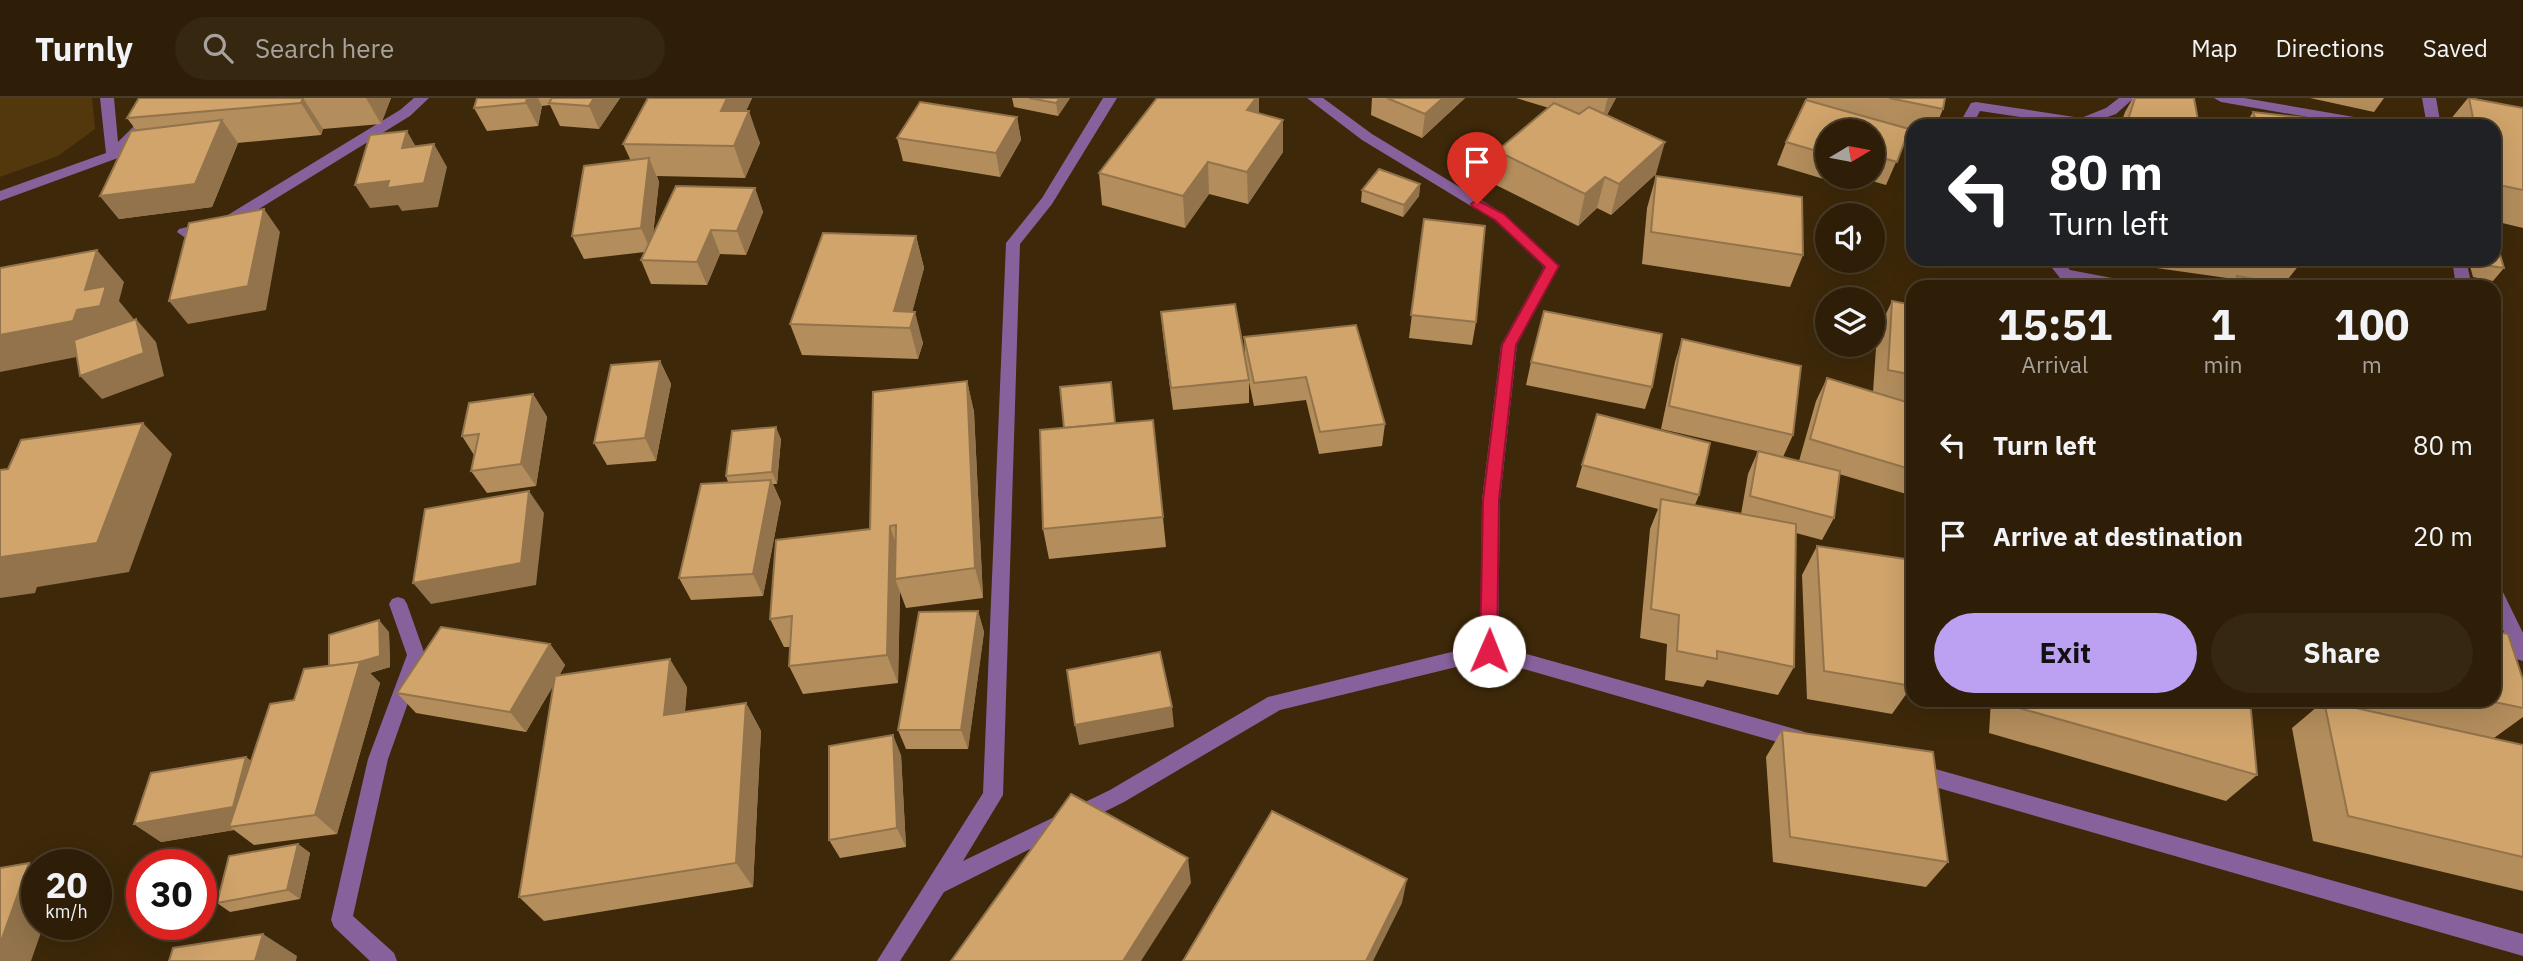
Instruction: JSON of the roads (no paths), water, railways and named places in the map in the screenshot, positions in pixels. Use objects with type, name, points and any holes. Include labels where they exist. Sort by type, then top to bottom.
[{"type":"street","points":[[107,98],[113,155]]},
{"type":"street","points":[[0,196],[113,155],[169,98]]},
{"type":"street","points":[[184,232],[228,222],[405,113],[422,98]]},
{"type":"street","points":[[888,961],[993,795],[1013,243],[1047,201],[1110,98]]},
{"type":"street","points":[[1314,98],[1367,137],[1499,217],[1552,266],[1509,345],[1491,500],[1489,651]]},
{"type":"street","points":[[2090,119],[2110,111],[2127,98]]},
{"type":"street","points":[[2221,98],[2342,119]]},
{"type":"street","points":[[2429,98],[2433,119]]},
{"type":"street","points":[[1969,119],[1976,106],[2062,119]]},
{"type":"street","points":[[2058,266],[2065,274],[2096,280]]},
{"type":"street","points":[[386,961],[342,920],[378,759],[416,655],[398,604]]},
{"type":"street","points":[[2501,606],[2523,653]]},
{"type":"street","points":[[936,885],[1117,796],[1275,703],[1489,651],[1825,747]]},
{"type":"street","points":[[1892,766],[2523,945]]}]
